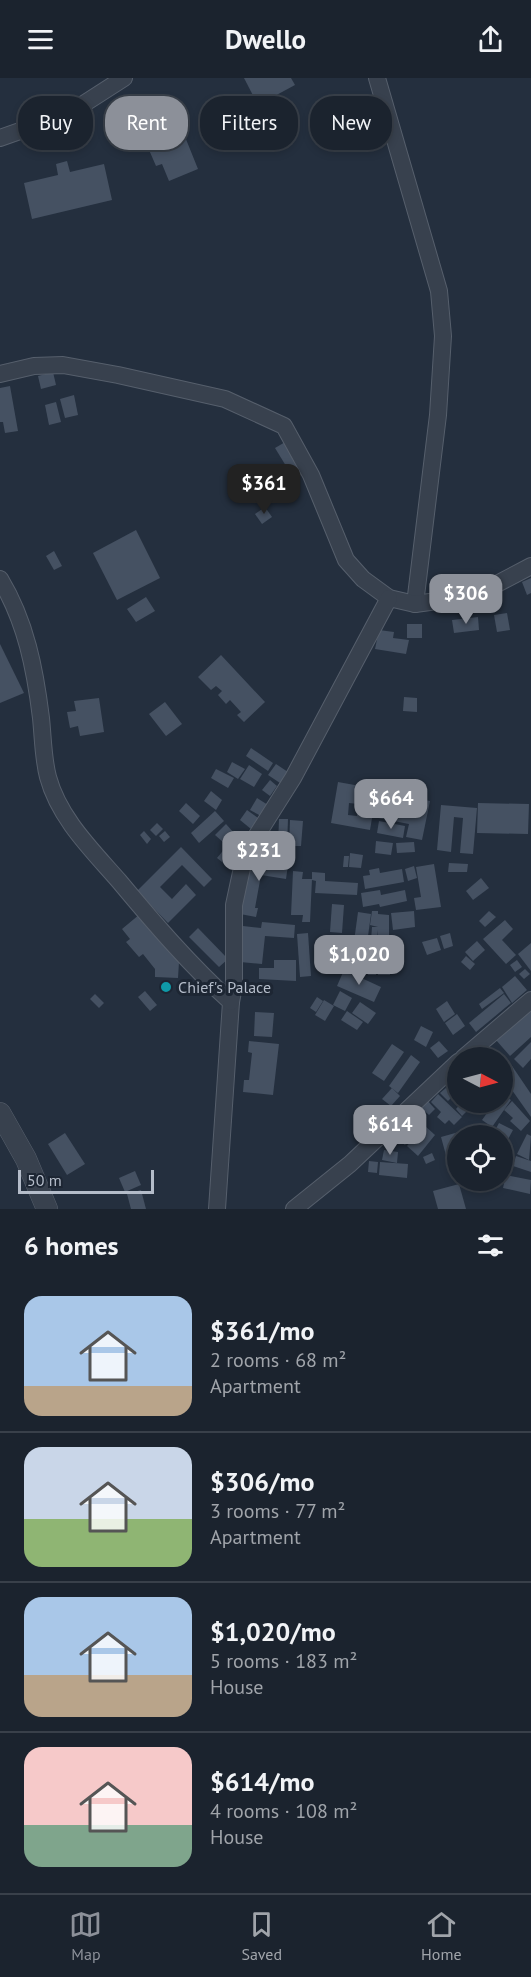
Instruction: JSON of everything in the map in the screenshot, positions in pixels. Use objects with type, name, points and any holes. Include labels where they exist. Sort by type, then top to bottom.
[{"type":"street","points":[[0,138],[68,114],[124,78]]},
{"type":"street","points":[[377,78],[439,291],[443,336],[438,415],[415,604]]},
{"type":"street","points":[[0,374],[34,366],[63,365],[109,373],[225,399],[284,426],[311,475],[346,560],[363,579],[389,598],[415,604],[474,596],[531,566]]},
{"type":"street","points":[[0,579],[11,597],[26,635],[37,688],[48,776],[60,806],[78,833],[134,899],[231,1002]]},
{"type":"street","points":[[217,1209],[234,986],[234,905],[245,854],[304,758],[389,598]]},
{"type":"street","points":[[476,1047],[531,1000]]},
{"type":"street","points":[[294,1209],[350,1164],[447,1072]]},
{"type":"street","points":[[0,1113],[26,1159],[47,1209]]},
{"type":"building","points":[[244,78],[291,78],[295,85],[275,96],[253,96]]},
{"type":"building","points":[[188,144],[198,169],[169,181],[162,164],[156,166],[149,150],[188,150]]},
{"type":"building","points":[[67,161],[70,172],[104,164],[112,200],[32,219],[24,183],[58,175],[56,164]]},
{"type":"building","points":[[53,372],[56,385],[41,389],[38,376]]},
{"type":"building","points":[[10,386],[18,431],[5,433],[3,422],[0,422],[0,388]]},
{"type":"building","points":[[74,395],[78,415],[65,418],[60,399]]},
{"type":"building","points":[[56,402],[61,422],[49,425],[45,405]]},
{"type":"building","points":[[287,441],[306,472],[294,479],[275,448]]},
{"type":"building","points":[[265,507],[272,517],[262,524],[255,514]]},
{"type":"building","points":[[136,530],[160,578],[117,600],[93,553]]},
{"type":"building","points":[[54,551],[62,566],[54,570],[46,556]]},
{"type":"building","points":[[531,578],[531,593],[527,595],[522,582]]},
{"type":"building","points":[[146,597],[155,611],[136,622],[127,609]]},
{"type":"building","points":[[507,613],[510,630],[497,632],[494,615]]},
{"type":"building","points":[[478,617],[479,630],[454,633],[452,620]]},
{"type":"building","points":[[407,624],[422,624],[422,638],[407,638]]},
{"type":"building","points":[[379,630],[394,632],[393,638],[409,640],[406,654],[375,649]]},
{"type":"building","points":[[0,644],[24,693],[0,703]]},
{"type":"building","points":[[221,655],[265,702],[244,722],[237,715],[241,712],[230,700],[226,704],[218,695],[222,691],[216,686],[211,690],[198,677]]},
{"type":"building","points":[[404,697],[417,698],[417,712],[403,711]]},
{"type":"building","points":[[99,698],[104,732],[80,736],[78,726],[70,728],[67,712],[76,711],[74,701]]},
{"type":"building","points":[[165,702],[182,724],[166,736],[149,714]]},
{"type":"building","points":[[251,748],[273,763],[268,771],[246,756]]},
{"type":"building","points":[[232,762],[245,769],[238,779],[227,772]]},
{"type":"building","points":[[276,764],[288,772],[280,783],[268,775]]},
{"type":"building","points":[[249,765],[262,774],[254,787],[240,779]]},
{"type":"building","points":[[216,769],[234,778],[228,788],[211,778]]},
{"type":"building","points":[[270,780],[277,786],[270,796],[262,790]]},
{"type":"building","points":[[338,782],[377,789],[370,830],[331,823]],"holes":[[[349,803],[358,804],[357,816],[348,815]]]},
{"type":"building","points":[[211,791],[222,800],[216,810],[204,801]]},
{"type":"building","points":[[383,792],[430,801],[422,840],[406,837],[409,824],[378,818]]},
{"type":"building","points":[[257,798],[268,805],[261,816],[250,810]]},
{"type":"building","points":[[186,803],[200,816],[193,824],[179,811]]},
{"type":"building","points":[[478,803],[529,804],[528,834],[477,833]]},
{"type":"building","points":[[441,805],[477,808],[473,854],[460,853],[463,818],[454,817],[451,852],[437,850]]},
{"type":"building","points":[[247,810],[258,818],[251,829],[240,820]]},
{"type":"building","points":[[215,811],[224,821],[199,843],[191,833]]},
{"type":"building","points":[[279,819],[288,819],[287,847],[278,846]]},
{"type":"building","points":[[290,820],[303,821],[301,846],[289,846]]},
{"type":"building","points":[[379,821],[405,826],[403,838],[377,833]]},
{"type":"building","points":[[157,823],[163,829],[156,836],[150,830]]},
{"type":"building","points":[[226,824],[234,833],[224,843],[215,835]]},
{"type":"building","points":[[144,831],[151,839],[147,844],[140,835]]},
{"type":"building","points":[[165,831],[170,837],[164,842],[159,836]]},
{"type":"building","points":[[236,835],[246,843],[227,866],[217,858]]},
{"type":"building","points":[[376,841],[393,843],[391,855],[375,853]]},
{"type":"building","points":[[256,842],[284,848],[281,858],[253,852]]},
{"type":"building","points":[[414,842],[415,852],[397,853],[396,843]]},
{"type":"building","points":[[181,847],[212,879],[204,887],[182,865],[160,887],[172,899],[186,884],[196,895],[168,923],[137,891]]},
{"type":"building","points":[[350,853],[363,855],[361,868],[349,867]]},
{"type":"building","points":[[344,856],[349,856],[348,867],[343,867]]},
{"type":"building","points":[[250,858],[288,865],[286,879],[261,875],[255,908],[258,908],[256,917],[240,914]]},
{"type":"building","points":[[449,863],[468,864],[467,872],[448,872]]},
{"type":"building","points":[[434,864],[441,907],[416,910],[414,898],[421,897],[416,867]]},
{"type":"building","points":[[414,866],[417,878],[408,881],[405,869]]},
{"type":"building","points":[[379,868],[380,873],[402,869],[404,882],[365,889],[363,876],[370,875],[369,870]]},
{"type":"building","points":[[293,871],[303,872],[302,879],[312,879],[310,922],[302,922],[303,915],[291,915]]},
{"type":"building","points":[[312,872],[325,873],[325,881],[358,883],[357,895],[315,893],[316,881],[312,880]]},
{"type":"building","points":[[481,878],[489,888],[473,900],[466,891]]},
{"type":"building","points":[[380,890],[381,895],[405,890],[407,901],[380,907],[379,904],[363,907],[361,893]]},
{"type":"building","points":[[332,904],[344,905],[342,933],[330,932]]},
{"type":"building","points":[[372,911],[389,915],[389,943],[378,942],[378,930],[377,940],[371,940],[372,927],[378,927],[370,925]]},
{"type":"building","points":[[414,911],[415,927],[393,930],[391,913]]},
{"type":"building","points":[[489,911],[496,917],[485,927],[479,921]]},
{"type":"building","points":[[358,912],[371,914],[366,951],[353,949]]},
{"type":"building","points":[[140,914],[179,962],[178,978],[155,977],[155,969],[143,954],[139,957],[126,942],[130,939],[122,929]]},
{"type":"building","points":[[505,920],[513,929],[502,940],[516,955],[506,964],[483,939]]},
{"type":"building","points":[[262,922],[295,925],[294,938],[265,936],[262,964],[240,962],[243,926],[261,928]]},
{"type":"building","points":[[198,928],[228,959],[219,967],[189,937]]},
{"type":"building","points":[[308,933],[311,976],[300,977],[297,934]]},
{"type":"building","points":[[450,933],[453,946],[444,949],[440,936]]},
{"type":"building","points":[[437,938],[441,950],[427,955],[422,942]]},
{"type":"building","points":[[477,941],[485,950],[473,961],[465,952]]},
{"type":"building","points":[[531,943],[531,971],[518,954]]},
{"type":"building","points":[[378,950],[390,950],[390,975],[378,975]]},
{"type":"building","points":[[466,956],[475,964],[470,970],[461,962]]},
{"type":"building","points":[[274,960],[296,960],[296,981],[259,979],[259,968],[274,968]]},
{"type":"building","points":[[517,960],[522,967],[515,972],[510,965]]},
{"type":"building","points":[[369,961],[376,961],[376,975],[368,975]]},
{"type":"building","points":[[525,969],[530,974],[524,979],[519,974]]},
{"type":"building","points":[[344,970],[381,987],[374,1002],[337,986]]},
{"type":"building","points":[[515,976],[527,990],[512,1003],[502,987]]},
{"type":"building","points":[[500,988],[504,993],[482,1009],[479,1004]]},
{"type":"building","points":[[145,991],[157,1005],[150,1011],[138,997]]},
{"type":"building","points":[[340,991],[352,998],[345,1011],[333,1005]]},
{"type":"building","points":[[95,994],[104,1003],[99,1008],[90,999]]},
{"type":"building","points":[[504,994],[511,1003],[476,1032],[469,1023]]},
{"type":"building","points":[[317,997],[323,1001],[316,1012],[310,1008]]},
{"type":"building","points":[[324,1000],[334,1006],[325,1021],[315,1015]]},
{"type":"building","points":[[447,1001],[455,1014],[444,1022],[436,1009]]},
{"type":"building","points":[[360,1002],[376,1013],[368,1024],[352,1013]]},
{"type":"building","points":[[531,1008],[531,1037],[513,1053],[513,1047],[502,1047],[496,1040]]},
{"type":"building","points":[[347,1011],[363,1022],[357,1030],[341,1020]]},
{"type":"building","points":[[255,1012],[274,1013],[272,1037],[254,1036]]},
{"type":"building","points":[[457,1014],[465,1026],[453,1035],[445,1023]]},
{"type":"building","points":[[421,1026],[433,1032],[426,1047],[414,1040]]},
{"type":"building","points":[[249,1041],[279,1044],[273,1095],[243,1092],[244,1080],[249,1080],[252,1053],[248,1052]]},
{"type":"building","points":[[439,1041],[447,1052],[438,1058],[430,1048]]},
{"type":"building","points":[[531,1042],[531,1059],[523,1068],[514,1059]]},
{"type":"building","points":[[392,1044],[404,1052],[384,1081],[372,1073]]},
{"type":"building","points":[[411,1055],[420,1062],[398,1093],[389,1086]]},
{"type":"building","points":[[513,1067],[531,1094],[531,1117],[513,1092]]},
{"type":"building","points":[[447,1087],[447,1100],[440,1093]]},
{"type":"building","points":[[392,1088],[400,1096],[391,1106],[382,1099]]},
{"type":"building","points":[[438,1094],[447,1103],[447,1113],[458,1113],[462,1117],[454,1125],[449,1120],[445,1124],[437,1117],[441,1112],[431,1102]]},
{"type":"building","points":[[426,1099],[435,1109],[429,1115],[419,1106]]},
{"type":"building","points":[[513,1102],[530,1121],[521,1131],[510,1121],[513,1118],[507,1113],[513,1113]]},
{"type":"building","points":[[487,1113],[502,1113],[493,1125],[482,1120]]},
{"type":"building","points":[[411,1114],[422,1123],[405,1145],[394,1136]]},
{"type":"building","points":[[424,1125],[435,1135],[418,1156],[407,1146]]},
{"type":"building","points":[[65,1133],[85,1164],[67,1175],[48,1144]]},
{"type":"building","points":[[527,1134],[531,1136],[529,1160],[517,1154]]},
{"type":"building","points":[[447,1135],[447,1159],[441,1137]]},
{"type":"building","points":[[384,1150],[398,1152],[397,1163],[382,1160]]},
{"type":"building","points":[[432,1153],[435,1160],[426,1164],[423,1157]]},
{"type":"building","points":[[516,1156],[531,1161],[531,1172],[513,1166]]},
{"type":"building","points":[[369,1161],[378,1162],[377,1173],[368,1172]]},
{"type":"building","points":[[380,1162],[408,1164],[407,1178],[379,1175]]},
{"type":"building","points":[[135,1171],[141,1185],[125,1192],[119,1178]]},
{"type":"building","points":[[513,1176],[531,1180],[530,1194],[513,1190]]},
{"type":"building","points":[[447,1187],[447,1191],[461,1191],[466,1209],[438,1209],[433,1191]]},
{"type":"building","points":[[141,1190],[146,1209],[131,1209],[127,1194]]},
{"type":"place","name":"Chief's Palace","points":[[166,987]]}]
